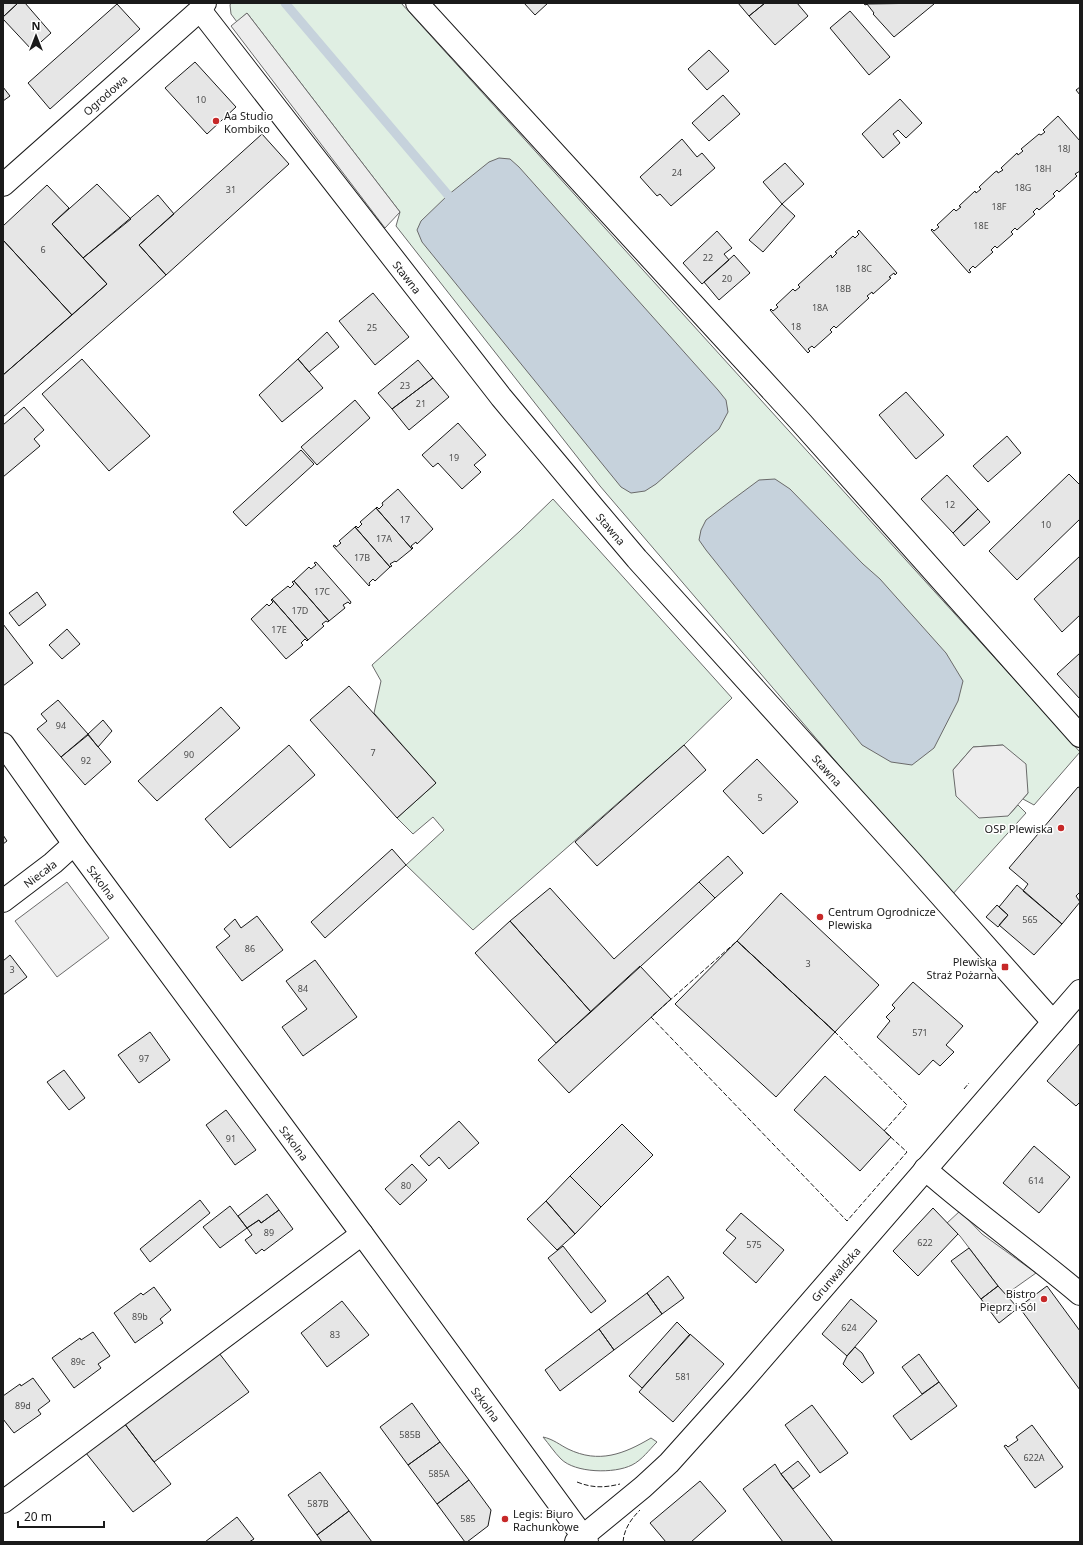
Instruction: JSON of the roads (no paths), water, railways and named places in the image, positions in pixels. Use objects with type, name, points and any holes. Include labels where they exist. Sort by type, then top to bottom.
[{"type":"street","points":[[418,3],[799,420],[1080,736]]},
{"type":"street","name":"Ogrodowa","points":[[3,186],[202,6]]},
{"type":"street","name":"Stawna","points":[[202,6],[501,397],[593,507],[1053,1022]]},
{"type":"street","name":"Szkolna","points":[[4,749],[362,1234],[582,1540]]},
{"type":"street","name":"Niecała","points":[[3,901],[53,863],[74,844]]},
{"type":"street","name":"Grunwaldzka","points":[[582,1540],[643,1487],[684,1447],[1080,991]]},
{"type":"street","points":[[925,1169],[1080,1294]]},
{"type":"street","points":[[3,1502],[362,1234]]},
{"type":"waterway","points":[[285,3],[448,195]]},
{"type":"place","name":"Aa Studio Kombiko","points":[[216,121]]},
{"type":"place","name":"OSP Plewiska","points":[[1061,828]]},
{"type":"place","name":"Centrum Ogrodnicze Plewiska","points":[[820,917]]},
{"type":"place","name":"Plewiska Straż Pożarna","points":[[1005,967]]},
{"type":"place","name":"Bistro Pieprz i Sól","points":[[1044,1299]]},
{"type":"place","name":"Legis: Biuro Rachunkowe","points":[[505,1519]]}]
